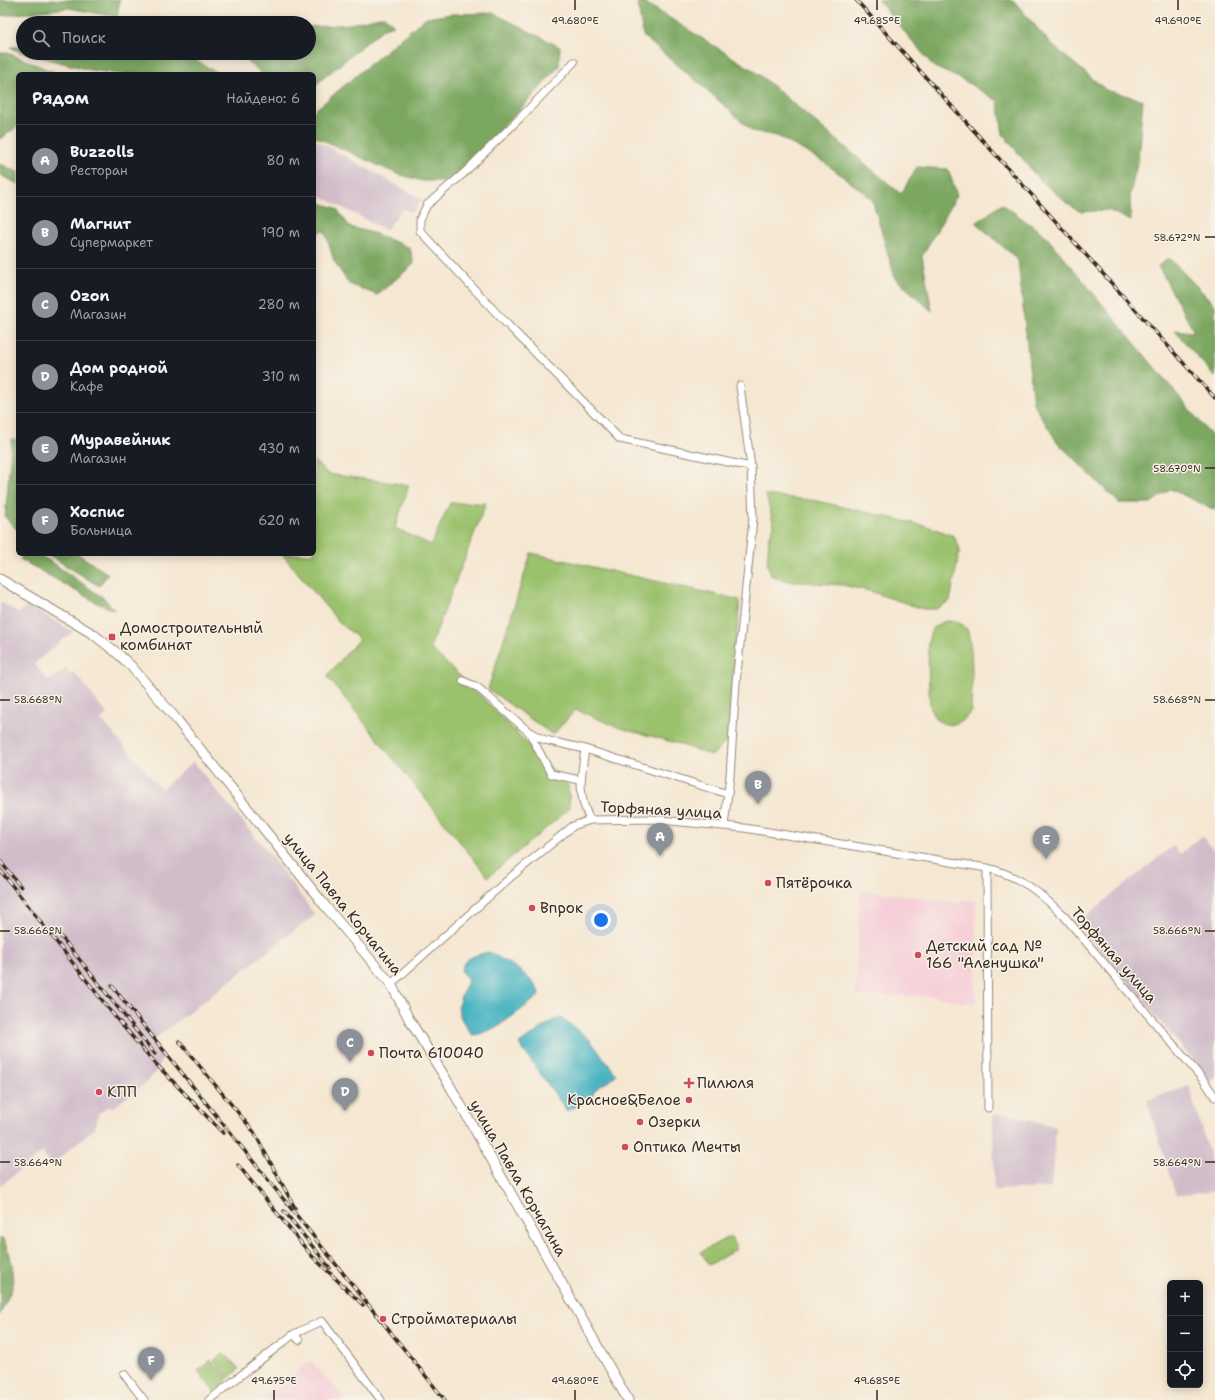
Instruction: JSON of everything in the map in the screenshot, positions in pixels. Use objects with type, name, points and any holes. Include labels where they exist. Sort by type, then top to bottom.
[{"type":"main road","name":"улица Павла Корчагина","points":[[0,579],[93,634],[131,666],[177,720],[326,907],[391,984],[409,1020],[446,1079],[628,1400]]},
{"type":"street","points":[[574,62],[464,173],[427,205],[420,219],[420,231],[503,320],[620,439],[752,467]]},
{"type":"street","points":[[724,826],[733,741],[736,683],[752,539],[752,467],[740,386]]},
{"type":"street","points":[[463,682],[478,687],[529,732],[545,740],[585,750],[728,794]]},
{"type":"street","points":[[529,732],[551,774],[580,780]]},
{"type":"street","points":[[585,750],[580,780],[582,804],[590,820]]},
{"type":"street","name":"Торфяная улица","points":[[391,984],[512,876],[573,826],[590,820],[650,819],[724,826],[987,868],[1018,878],[1035,890],[1064,916],[1205,1082],[1215,1097]]},
{"type":"street","points":[[987,868],[988,1108]]},
{"type":"street","points":[[209,1400],[294,1334],[322,1321],[381,1400]]},
{"type":"street","points":[[294,1334],[300,1340]]},
{"type":"street","points":[[124,1374],[144,1400]]},
{"type":"shaded area","points":[[316,140],[422,199],[414,212],[402,209],[386,230],[316,194]]},
{"type":"shaded area","points":[[0,602],[19,613],[28,606],[73,631],[34,664],[49,681],[66,668],[70,674],[74,672],[107,714],[101,719],[161,789],[193,762],[271,856],[315,915],[152,1041],[163,1058],[155,1073],[147,1082],[114,1107],[107,1107],[99,1113],[95,1128],[52,1164],[42,1152],[0,1186]]},
{"type":"shaded area","points":[[1202,836],[1215,852],[1215,1078],[1209,1079],[1077,923],[1173,846],[1180,854]]},
{"type":"shaded area","points":[[860,890],[962,903],[962,900],[976,900],[976,1003],[964,1003],[936,996],[855,996]]},
{"type":"shaded area","points":[[1189,1086],[1215,1175],[1215,1191],[1176,1196],[1147,1100]]},
{"type":"shaded area","points":[[1010,1114],[1056,1127],[1051,1188],[994,1190],[993,1115]]},
{"type":"shaded area","points":[[311,1361],[346,1400],[259,1400]]},
{"type":"green space","points":[[0,0],[120,0],[117,16],[68,8],[0,16]]},
{"type":"green space","points":[[637,0],[657,10],[756,72],[901,194],[917,167],[948,169],[957,195],[922,256],[932,311],[895,278],[872,199],[824,162],[777,136],[752,131],[706,89],[643,36]]},
{"type":"green space","points":[[878,0],[1013,0],[1052,45],[1106,90],[1143,100],[1138,160],[1130,194],[1131,221],[1108,210],[1081,212],[1069,205],[1037,177],[1003,134],[998,101],[963,80],[934,67]]},
{"type":"green space","points":[[493,13],[560,47],[559,66],[530,99],[451,181],[423,181],[397,174],[316,137],[316,109],[425,18],[452,14]]},
{"type":"green space","points":[[384,16],[394,25],[384,28],[316,84],[316,72],[259,72],[245,60],[316,60],[316,26],[350,24]]},
{"type":"green space","points":[[0,53],[8,53],[16,56],[16,60],[25,60],[54,72],[16,72],[16,127],[0,139]]},
{"type":"green space","points":[[51,60],[195,60],[216,72],[106,72],[90,70]]},
{"type":"green space","points":[[0,164],[16,171],[16,183],[0,175]]},
{"type":"green space","points":[[316,202],[336,208],[350,227],[376,234],[410,248],[414,264],[377,295],[349,284],[334,261],[325,231],[316,233]]},
{"type":"green space","points":[[1002,204],[1045,235],[1215,440],[1215,510],[1170,489],[1151,503],[1119,503],[1057,442],[1033,403],[1018,260],[976,223]]},
{"type":"green space","points":[[1169,258],[1215,305],[1215,377],[1174,330],[1194,332],[1158,266]]},
{"type":"green space","points":[[12,439],[16,440],[16,529],[5,517]]},
{"type":"green space","points":[[316,463],[328,474],[409,485],[395,528],[431,545],[450,503],[486,503],[430,648],[475,690],[568,785],[570,808],[488,877],[327,676],[359,639],[338,621],[284,556],[316,556]]},
{"type":"green space","points":[[766,495],[817,501],[930,527],[954,536],[960,549],[950,601],[936,609],[923,609],[869,591],[843,585],[789,581],[772,576],[767,564],[769,537],[774,526]]},
{"type":"green space","points":[[531,553],[740,600],[726,742],[712,756],[676,743],[620,728],[575,710],[553,735],[488,689]]},
{"type":"green space","points":[[22,556],[41,556],[50,561],[105,599],[114,610],[97,603],[20,559]]},
{"type":"green space","points":[[50,556],[81,556],[108,574],[99,586]]},
{"type":"green space","points":[[946,621],[957,622],[966,628],[969,634],[971,655],[971,711],[963,720],[952,724],[941,722],[936,719],[932,713],[929,687],[928,649],[930,634],[936,625]]},
{"type":"green space","points":[[730,1236],[737,1249],[709,1265],[701,1252]]},
{"type":"green space","points":[[0,1238],[4,1240],[12,1263],[13,1286],[0,1315]]},
{"type":"green space","points":[[224,1353],[239,1369],[229,1378],[214,1360]]},
{"type":"green space","points":[[211,1360],[228,1379],[214,1391],[198,1371]]},
{"type":"water","points":[[489,952],[523,973],[540,992],[539,996],[498,1026],[489,1031],[472,1035],[462,1020],[458,1009],[461,997],[468,981],[461,971],[462,966],[471,957]]},
{"type":"water","points":[[562,1018],[589,1039],[616,1074],[613,1078],[595,1090],[592,1099],[567,1111],[519,1044],[554,1020]]},
{"type":"railway","points":[[856,0],[1215,398]]},
{"type":"railway","points":[[0,861],[21,887]]},
{"type":"railway","points":[[0,870],[116,1018],[156,1064],[223,1133]]},
{"type":"railway","points":[[59,934],[155,1054]]},
{"type":"railway","points":[[112,986],[445,1400]]},
{"type":"railway","points":[[179,1041],[254,1132],[295,1208]]},
{"type":"railway","points":[[238,1165],[311,1255],[363,1305]]},
{"type":"railway","points":[[284,1211],[330,1268]]},
{"type":"place","name":"Домостроительный комбинат","points":[[112,637]]},
{"type":"place","name":"Магнит","points":[[758,804]]},
{"type":"place","name":"Buzzolls","points":[[660,856]]},
{"type":"place","name":"Муравейник","points":[[1046,859]]},
{"type":"place","name":"Пятёрочка","points":[[768,883]]},
{"type":"place","name":"Впрок","points":[[532,908]]},
{"type":"place","name":"Детский сад № 166 \"Аленушка\"","points":[[918,955]]},
{"type":"place","name":"Почта 610040","points":[[371,1053]]},
{"type":"place","name":"Ozon","points":[[350,1062]]},
{"type":"place","name":"Пилюля","points":[[689,1083]]},
{"type":"place","name":"КПП","points":[[99,1092]]},
{"type":"place","name":"Красное&Белое","points":[[689,1100]]},
{"type":"place","name":"Дом родной","points":[[345,1111]]},
{"type":"place","name":"Озерки","points":[[640,1122]]},
{"type":"place","name":"Оптика Мечты","points":[[625,1147]]},
{"type":"place","name":"Стройматериалы","points":[[383,1319]]},
{"type":"place","name":"Хоспис","points":[[151,1380]]}]
